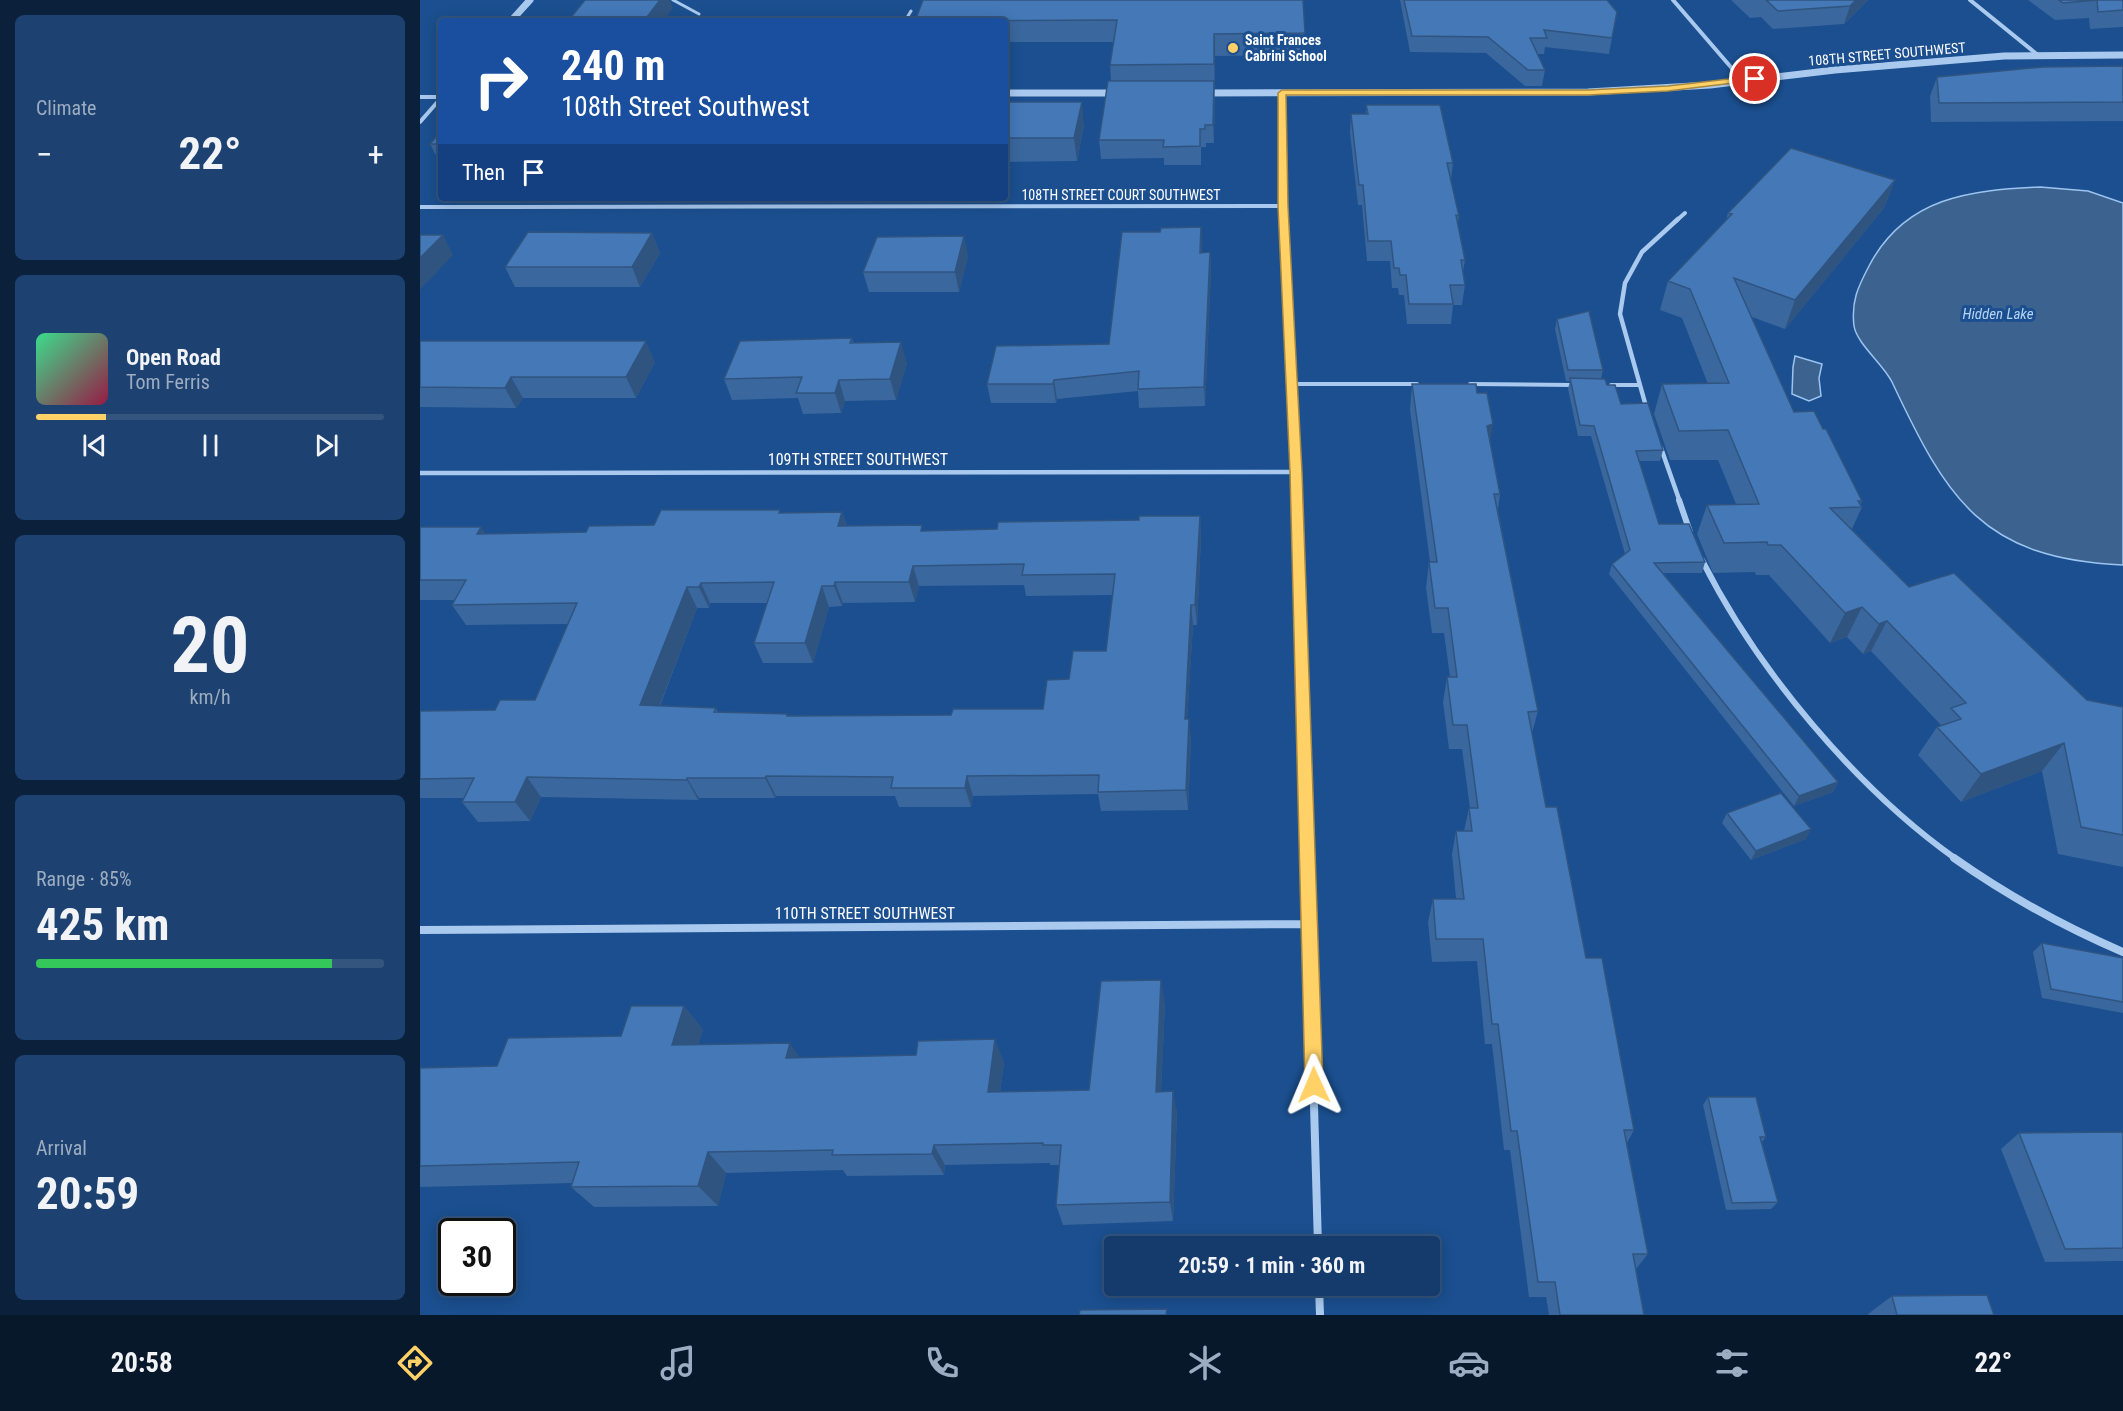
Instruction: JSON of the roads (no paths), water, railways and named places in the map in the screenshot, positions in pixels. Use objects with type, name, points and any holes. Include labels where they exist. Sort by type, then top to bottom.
[{"type":"street","points":[[514,18],[530,0]]},
{"type":"street","points":[[1673,0],[1742,80]]},
{"type":"street","points":[[1970,0],[2039,56]]},
{"type":"street","name":"108TH STREET SOUTHWEST","points":[[1190,93],[1588,92],[1668,88],[1912,63],[2039,56],[2123,55]]},
{"type":"street","points":[[1008,93],[1132,93]]},
{"type":"street","points":[[1282,93],[1283,206],[1296,472],[1318,1236]]},
{"type":"street","points":[[420,97],[438,98]]},
{"type":"street","points":[[420,122],[438,101]]},
{"type":"street","name":"108TH STREET COURT SOUTHWEST","points":[[420,207],[1283,206]]},
{"type":"street","points":[[1651,419],[1620,315],[1625,283],[1642,252],[1685,213]]},
{"type":"street","points":[[1658,441],[1693,542]]},
{"type":"street","name":"109TH STREET SOUTHWEST","points":[[420,473],[1296,472]]},
{"type":"street","points":[[1697,551],[1738,628],[1779,683],[1830,743],[1878,792],[1939,848],[2007,895],[2079,935],[2123,951]]},
{"type":"street","name":"110TH STREET SOUTHWEST","points":[[420,930],[1310,924]]},
{"type":"street","points":[[1319,1296],[1320,1315]]},
{"type":"lane","points":[[673,0],[699,14]]},
{"type":"lane","points":[[906,18],[910,11]]},
{"type":"lane","points":[[1292,384],[1423,384]]},
{"type":"lane","points":[[1459,384],[1579,385]]},
{"type":"lane","points":[[1603,385],[1639,385]]},
{"type":"water","name":"Hidden Lake","points":[[2040,187],[2088,191],[2123,203],[2123,565],[2075,560],[2035,550],[2002,535],[1975,515],[1952,490],[1931,459],[1888,375],[1860,340],[1854,326],[1856,294],[1862,281],[1884,243],[1901,225],[1920,211],[1965,195]]},
{"type":"water","points":[[1795,356],[1822,364],[1819,378],[1821,396],[1809,401],[1792,394]]},
{"type":"place","name":"Saint Frances Cabrini School","points":[[1233,48]]}]
